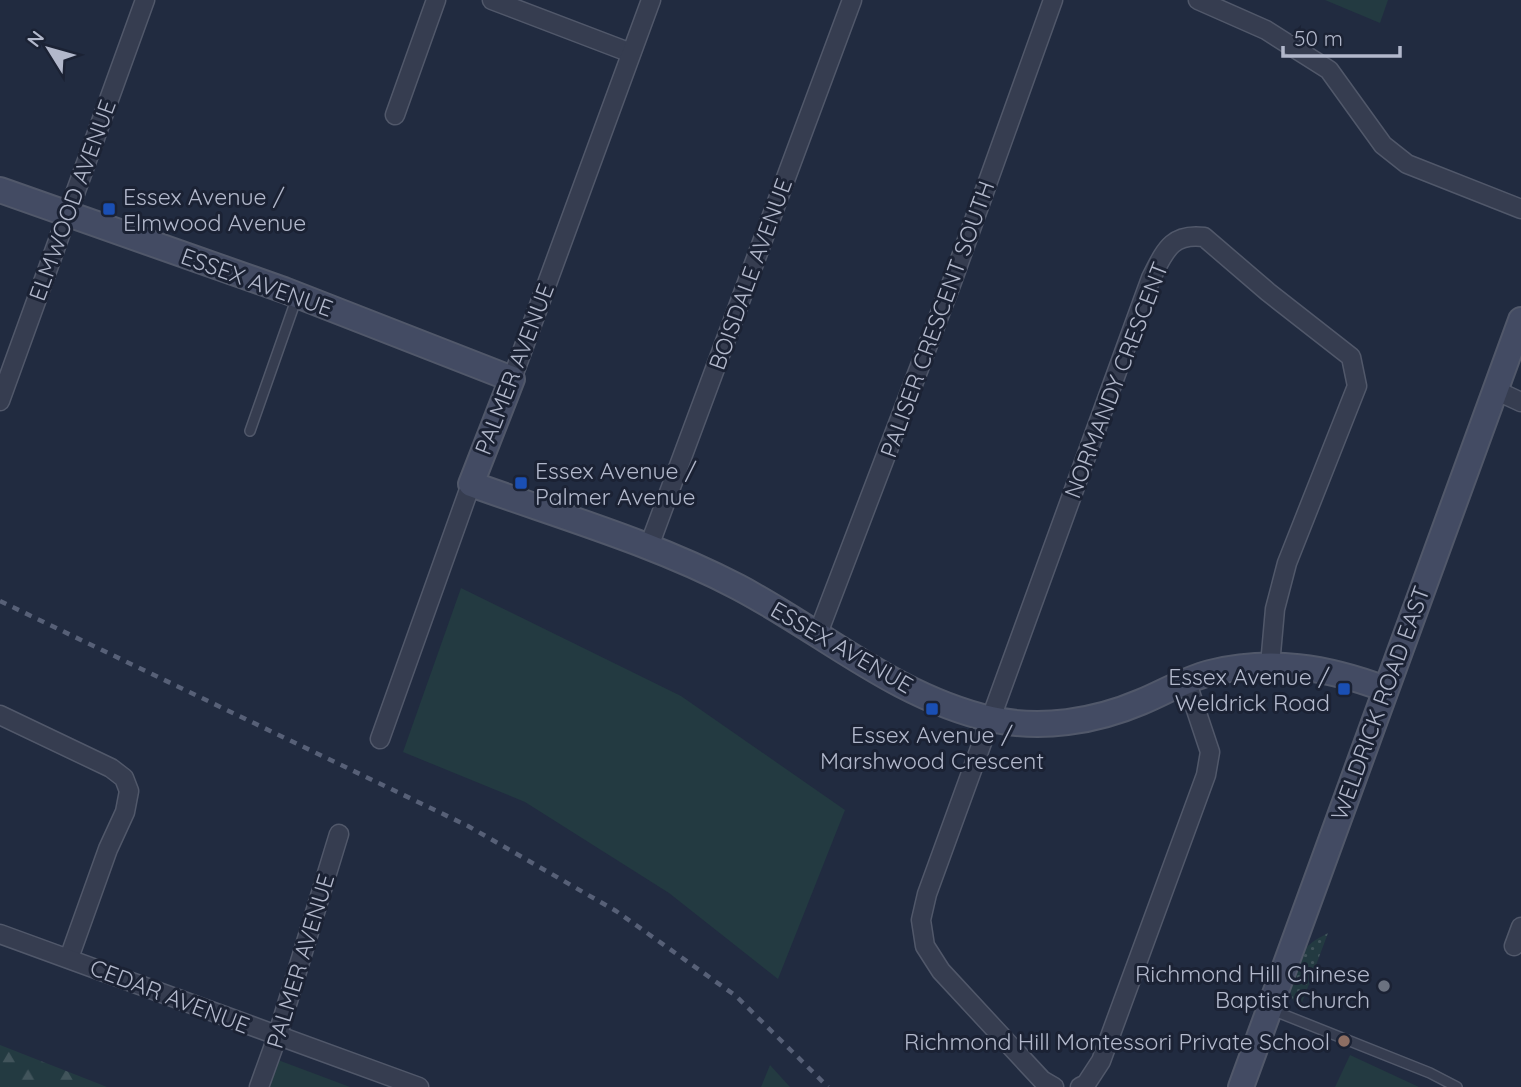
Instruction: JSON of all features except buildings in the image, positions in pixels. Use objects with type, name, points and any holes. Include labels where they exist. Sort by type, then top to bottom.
[{"type":"street","name":"ELMWOOD AVENUE","points":[[0,401],[145,0]]},
{"type":"street","points":[[395,115],[436,0]]},
{"type":"street","points":[[492,0],[631,53]]},
{"type":"street","name":"PALMER AVENUE","points":[[380,740],[471,484],[651,0]]},
{"type":"street","name":"BOISDALE AVENUE","points":[[648,548],[852,0]]},
{"type":"street","name":"PALISER CRESCENT SOUTH","points":[[817,636],[952,282],[1053,0]]},
{"type":"street","points":[[1198,0],[1266,30],[1329,70],[1383,145],[1407,164],[1521,209]]},
{"type":"street","name":"ESSEX AVENUE","points":[[0,190],[298,295],[512,379]]},
{"type":"street","name":"NORMANDY CRESCENT","points":[[1054,1087],[1042,1080],[941,971],[925,946],[921,920],[927,894],[1151,278],[1162,257],[1177,238],[1191,235],[1205,237],[1268,292],[1350,357],[1356,373],[1357,386],[1351,405],[1316,484],[1287,563],[1275,609],[1270,665]]},
{"type":"street","name":"WELDRICK ROAD EAST","points":[[1241,1087],[1521,320]]},
{"type":"street","points":[[1495,390],[1521,402]]},
{"type":"street","name":"ESSEX AVENUE","points":[[471,484],[648,548],[740,587],[894,682],[990,719],[1036,725],[1077,721],[1138,704],[1209,674],[1270,665],[1323,668],[1385,689]]},
{"type":"street","points":[[1080,1087],[1086,1084],[1101,1061],[1206,775],[1210,752],[1187,683]]},
{"type":"street","points":[[0,715],[111,768],[124,778],[129,791],[125,812],[108,849],[69,958]]},
{"type":"street","name":"PALMER AVENUE","points":[[258,1087],[277,1037],[339,834]]},
{"type":"street","points":[[1514,946],[1521,927]]},
{"type":"street","name":"CEDAR AVENUE","points":[[0,934],[419,1087]]},
{"type":"lane","points":[[250,431],[298,295]]},
{"type":"lane","points":[[1270,1010],[1430,1073],[1457,1087]]},
{"type":"green space","points":[[1325,0],[1388,0],[1380,23]]},
{"type":"green space","points":[[461,588],[681,696],[845,810],[778,979],[669,893],[525,802],[403,752]]},
{"type":"green space","points":[[1328,933],[1300,1008],[1291,995],[1295,968],[1308,946]]},
{"type":"green space","points":[[0,1045],[107,1087],[0,1087]]},
{"type":"green space","points":[[1350,1055],[1419,1087],[1335,1087]]},
{"type":"green space","points":[[278,1060],[350,1087],[268,1087]]},
{"type":"green space","points":[[770,1065],[790,1087],[761,1087]]},
{"type":"railway","points":[[0,601],[468,826],[616,911],[736,996],[828,1087]]},
{"type":"place","name":"Essex Avenue / Elmwood Avenue","points":[[109,209]]},
{"type":"place","name":"Essex Avenue / Palmer Avenue","points":[[521,483]]},
{"type":"place","name":"Essex Avenue / Weldrick Road","points":[[1344,689]]},
{"type":"place","name":"Essex Avenue / Marshwood Crescent","points":[[932,709]]},
{"type":"place","name":"Richmond Hill Chinese Baptist Church","points":[[1384,986]]},
{"type":"place","name":"Richmond Hill Montessori Private School","points":[[1344,1041]]}]
